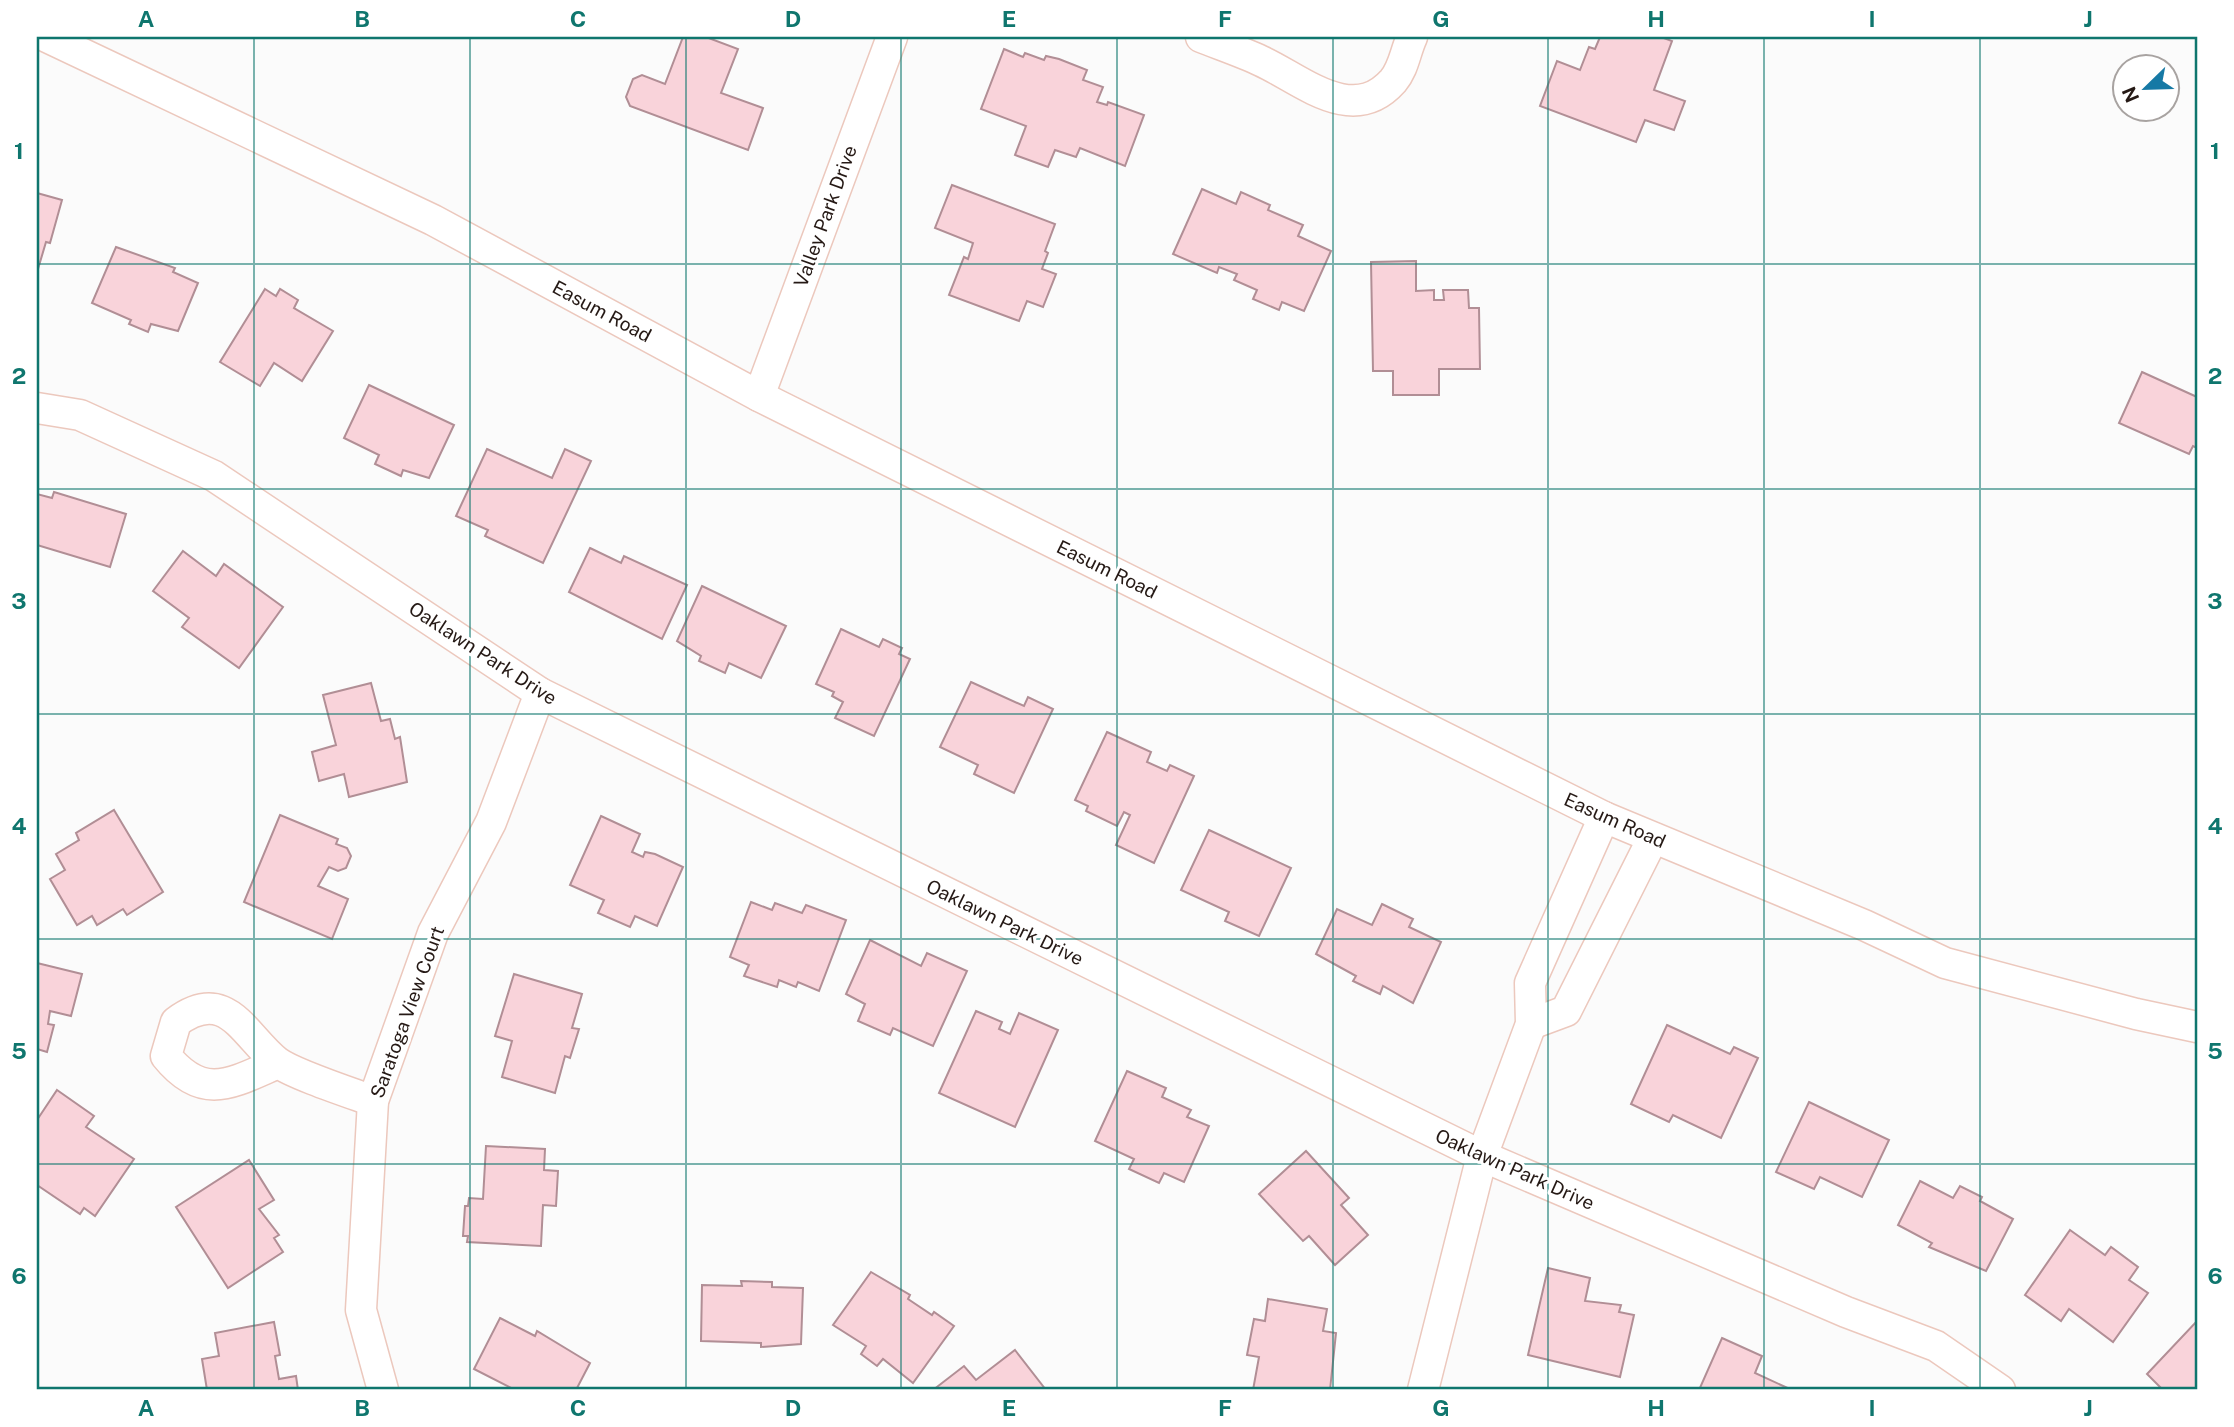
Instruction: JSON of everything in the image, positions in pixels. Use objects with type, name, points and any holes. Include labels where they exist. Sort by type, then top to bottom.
[{"type":"street","name":"Easum Road","points":[[47,37],[433,220],[759,396],[1604,817],[1864,925],[1945,963],[2136,1014],[2197,1027]]},
{"type":"street","name":"Valley Park Drive","points":[[759,396],[892,37]]},
{"type":"street","points":[[1201,37],[1262,61],[1324,96],[1347,100],[1370,96],[1392,82],[1405,62],[1412,37]]},
{"type":"street","name":"Oaklawn Park Drive","points":[[37,408],[80,415],[214,476],[540,693],[1482,1156],[1846,1312],[1936,1346],[2000,1390]]},
{"type":"street","name":"Saratoga View Court","points":[[383,1390],[361,1310],[373,1101],[433,933],[491,822],[540,693]]},
{"type":"street","points":[[1423,1390],[1482,1156],[1531,1024],[1530,983],[1604,817]]},
{"type":"street","points":[[1531,1024],[1566,1011],[1653,838]]},
{"type":"street","points":[[278,1063],[373,1101]]},
{"type":"building","points":[[683,37],[706,37],[738,49],[721,93],[763,108],[748,150],[630,106],[626,97],[633,79],[642,75],[665,84]]},
{"type":"building","points":[[1600,37],[1661,37],[1672,41],[1654,90],[1685,101],[1674,130],[1645,120],[1636,142],[1540,106],[1557,61],[1580,70],[1589,47],[1595,49]]},
{"type":"building","points":[[1004,49],[1023,57],[1025,53],[1044,60],[1046,56],[1059,59],[1087,70],[1083,80],[1103,87],[1097,102],[1107,105],[1108,102],[1144,115],[1125,166],[1080,148],[1076,157],[1055,150],[1048,167],[1015,155],[1026,126],[981,109]]},
{"type":"building","points":[[952,185],[1055,224],[1045,251],[1048,253],[1042,269],[1056,274],[1043,307],[1027,301],[1019,321],[949,295],[964,257],[968,259],[973,243],[935,228]]},
{"type":"building","points":[[1202,189],[1236,204],[1241,192],[1270,205],[1268,210],[1303,225],[1298,236],[1331,251],[1304,311],[1282,302],[1279,310],[1253,299],[1257,290],[1234,280],[1237,274],[1219,267],[1217,273],[1173,254]]},
{"type":"building","points":[[37,193],[62,200],[50,243],[46,242],[38,269]]},
{"type":"building","points":[[116,247],[175,268],[173,272],[198,283],[178,331],[151,324],[148,332],[129,324],[131,320],[92,303]]},
{"type":"building","points":[[1416,261],[1416,291],[1434,290],[1434,300],[1444,300],[1443,290],[1468,290],[1469,308],[1479,308],[1480,369],[1439,369],[1439,395],[1393,395],[1393,371],[1373,371],[1371,262]]},
{"type":"building","points":[[265,289],[276,296],[280,289],[298,300],[294,308],[333,331],[302,381],[274,363],[260,386],[220,362]]},
{"type":"building","points":[[2142,372],[2197,397],[2197,448],[2193,446],[2189,454],[2119,423]]},
{"type":"building","points":[[369,385],[454,425],[429,478],[403,470],[401,476],[375,464],[379,455],[344,438]]},
{"type":"building","points":[[487,449],[552,478],[565,449],[591,461],[543,563],[485,536],[488,530],[456,516]]},
{"type":"building","points":[[54,492],[126,514],[110,567],[37,545],[37,494],[52,498]]},
{"type":"building","points":[[590,548],[621,563],[624,556],[687,585],[662,639],[569,592]]},
{"type":"building","points":[[183,551],[216,576],[224,564],[283,607],[239,668],[182,627],[189,618],[153,591]]},
{"type":"building","points":[[702,586],[786,626],[761,678],[729,663],[725,673],[699,661],[701,656],[677,641]]},
{"type":"building","points":[[841,629],[879,647],[883,639],[902,648],[899,654],[910,659],[874,736],[835,718],[843,702],[832,696],[834,692],[816,684]]},
{"type":"building","points":[[971,682],[1024,706],[1028,697],[1053,709],[1014,793],[974,774],[978,765],[940,747]]},
{"type":"building","points":[[371,683],[381,721],[390,719],[395,739],[400,737],[407,782],[349,797],[344,774],[319,781],[312,752],[336,745],[323,695]]},
{"type":"building","points":[[1107,732],[1151,752],[1147,762],[1167,771],[1170,765],[1194,776],[1154,863],[1116,845],[1130,815],[1124,812],[1117,826],[1086,811],[1088,806],[1075,800]]},
{"type":"building","points":[[114,810],[163,892],[127,915],[123,909],[97,925],[92,916],[77,925],[50,879],[65,870],[56,854],[79,840],[76,833]]},
{"type":"building","points":[[280,815],[338,839],[336,844],[347,848],[351,856],[346,868],[338,871],[329,867],[318,886],[348,899],[332,939],[244,902]]},
{"type":"building","points":[[601,816],[640,834],[632,852],[643,857],[645,852],[655,854],[683,867],[657,926],[635,916],[630,927],[598,913],[604,900],[570,885]]},
{"type":"building","points":[[1209,830],[1291,868],[1259,936],[1225,921],[1229,912],[1181,890]]},
{"type":"building","points":[[751,902],[772,910],[775,903],[802,913],[806,905],[846,920],[819,991],[798,982],[796,987],[779,980],[777,987],[744,976],[749,965],[730,957]]},
{"type":"building","points":[[1382,904],[1413,919],[1409,927],[1441,942],[1413,1003],[1383,986],[1380,994],[1353,981],[1356,976],[1316,954],[1337,909],[1372,925]]},
{"type":"building","points":[[870,940],[921,966],[927,953],[967,971],[933,1046],[893,1028],[890,1035],[858,1021],[865,1004],[846,994]]},
{"type":"building","points":[[37,963],[82,974],[71,1016],[50,1011],[48,1024],[54,1025],[47,1052],[37,1049]]},
{"type":"building","points":[[514,974],[582,994],[572,1028],[579,1029],[570,1058],[565,1056],[555,1093],[502,1077],[512,1041],[495,1036]]},
{"type":"building","points":[[976,1011],[1002,1022],[999,1029],[1010,1034],[1019,1013],[1058,1030],[1015,1127],[939,1093]]},
{"type":"building","points":[[1667,1025],[1730,1054],[1734,1047],[1758,1058],[1721,1138],[1673,1115],[1669,1122],[1631,1104]]},
{"type":"building","points":[[1127,1071],[1166,1088],[1162,1097],[1191,1110],[1187,1117],[1209,1126],[1184,1182],[1164,1173],[1159,1183],[1129,1169],[1134,1159],[1095,1141]]},
{"type":"building","points":[[57,1090],[94,1116],[86,1127],[134,1159],[95,1216],[84,1208],[80,1214],[37,1185],[37,1120]]},
{"type":"building","points":[[1809,1102],[1889,1140],[1862,1197],[1820,1177],[1814,1189],[1776,1172]]},
{"type":"building","points":[[486,1146],[545,1149],[544,1170],[558,1171],[556,1206],[543,1205],[541,1246],[467,1242],[468,1236],[463,1236],[465,1206],[468,1206],[469,1198],[483,1199]]},
{"type":"building","points":[[1306,1151],[1349,1198],[1341,1205],[1368,1235],[1335,1265],[1309,1236],[1303,1241],[1259,1194]]},
{"type":"building","points":[[249,1160],[274,1200],[259,1209],[279,1235],[274,1238],[283,1252],[228,1288],[176,1207]]},
{"type":"building","points":[[1920,1181],[1953,1198],[1960,1186],[1982,1197],[1980,1201],[2013,1219],[1986,1271],[1929,1247],[1932,1243],[1898,1225]]},
{"type":"building","points":[[2070,1230],[2105,1255],[2111,1247],[2138,1267],[2129,1280],[2148,1293],[2113,1342],[2069,1309],[2061,1321],[2025,1295]]},
{"type":"building","points":[[1548,1268],[1590,1278],[1585,1301],[1621,1305],[1619,1312],[1634,1315],[1620,1377],[1528,1355]]},
{"type":"building","points":[[871,1272],[910,1295],[908,1299],[932,1315],[934,1312],[954,1326],[913,1383],[883,1359],[877,1366],[861,1354],[866,1346],[833,1325]]},
{"type":"building","points":[[741,1281],[772,1282],[772,1287],[803,1288],[801,1344],[761,1347],[761,1343],[701,1341],[702,1285],[742,1286]]},
{"type":"building","points":[[1268,1299],[1327,1309],[1323,1331],[1336,1333],[1330,1390],[1253,1390],[1259,1357],[1247,1355],[1254,1319],[1265,1321]]},
{"type":"building","points":[[500,1318],[535,1336],[537,1331],[590,1363],[576,1390],[515,1390],[474,1369]]},
{"type":"building","points":[[2197,1321],[2197,1390],[2163,1390],[2147,1374]]},
{"type":"building","points":[[274,1322],[280,1355],[275,1356],[279,1379],[296,1376],[298,1390],[207,1390],[202,1359],[219,1356],[215,1333]]},
{"type":"building","points":[[1722,1338],[1762,1356],[1755,1373],[1792,1390],[1699,1390]]},
{"type":"building","points":[[1015,1350],[1046,1390],[933,1390],[964,1366],[976,1380]]}]
